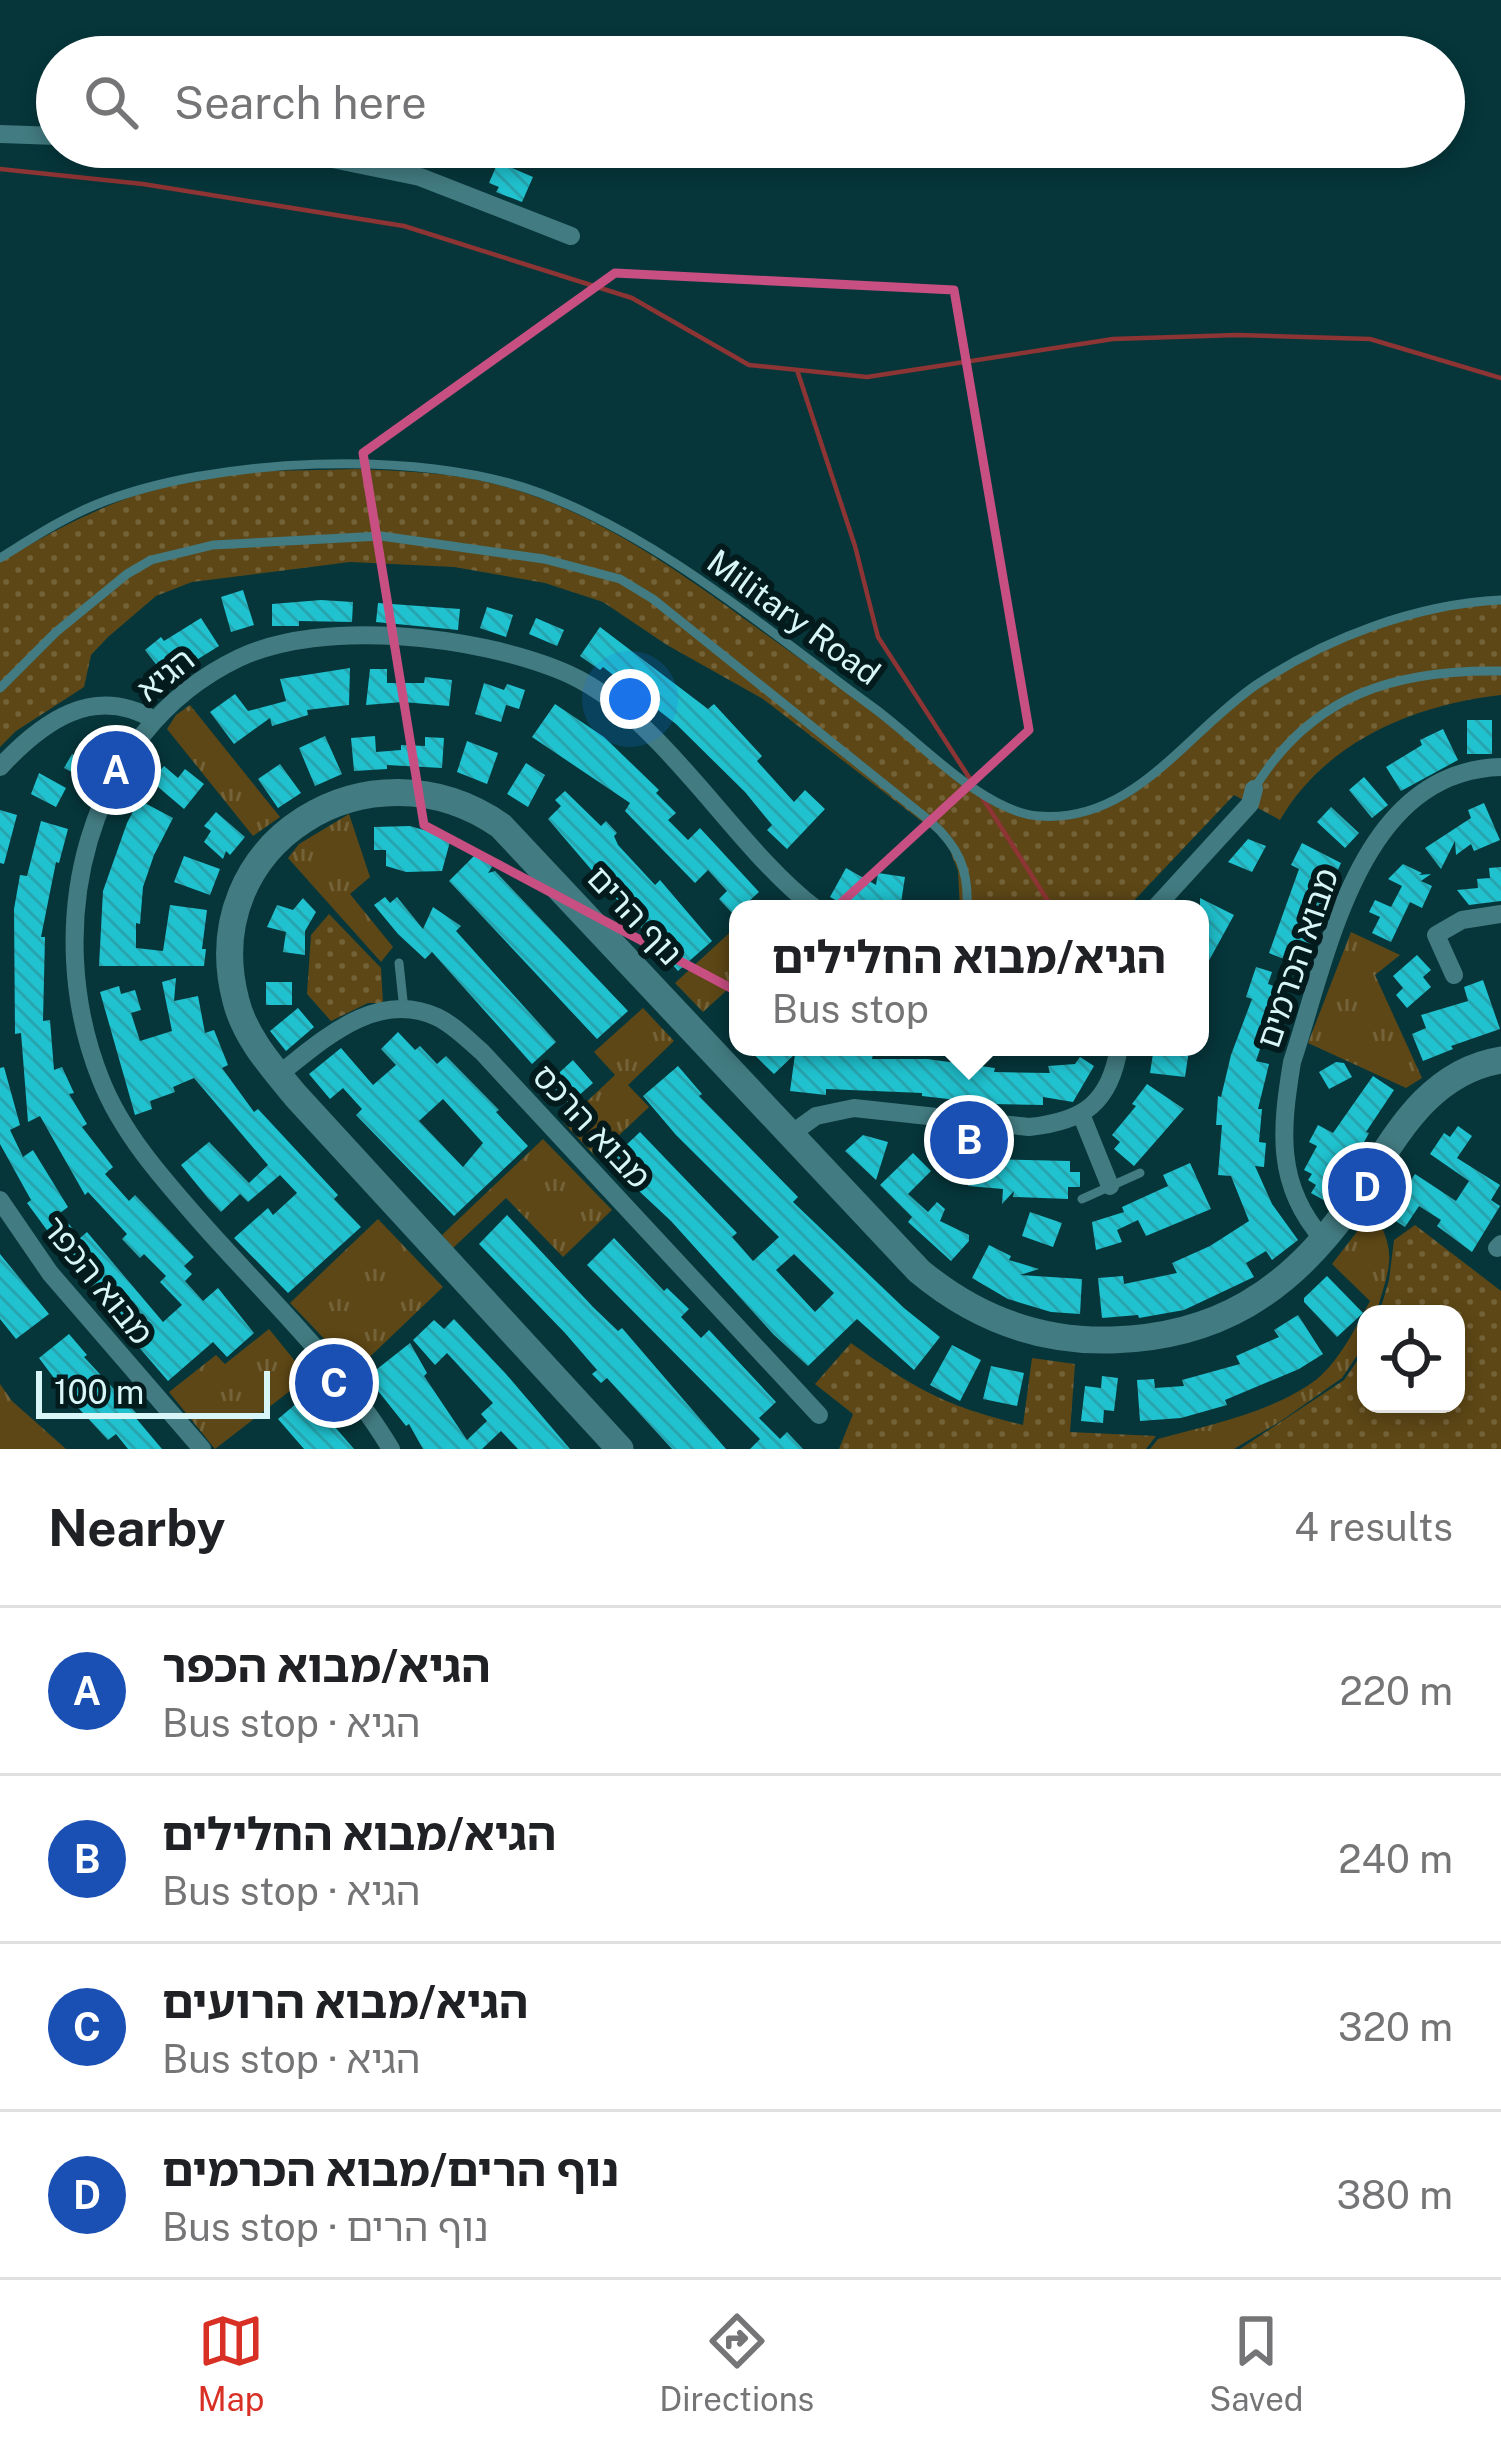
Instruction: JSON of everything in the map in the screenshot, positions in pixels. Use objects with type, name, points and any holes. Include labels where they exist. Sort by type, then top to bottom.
[{"type":"street","points":[[0,134],[36,135]]},
{"type":"street","points":[[376,168],[420,177],[571,236]]},
{"type":"street","name":"הגיא","points":[[391,1449],[345,1385],[140,1149],[102,1084],[88,1044],[74,970],[79,875],[101,803],[129,750],[154,720],[200,680],[239,658],[295,641],[385,637],[466,645],[562,671],[623,710],[806,900]]},
{"type":"street","points":[[0,767],[51,724],[84,707],[131,706],[154,720]]},
{"type":"street","name":"מבוא הכרמים","points":[[1323,1239],[1307,1221],[1288,1184],[1284,1159],[1288,1090],[1292,1062],[1355,874],[1389,823],[1415,799],[1462,775],[1501,767]]},
{"type":"street","points":[[1162,900],[1250,804],[1254,789]]},
{"type":"street","name":"נוף הרים","points":[[620,1449],[278,1075],[237,1006],[231,977],[233,923],[255,866],[302,821],[350,797],[398,790],[458,800],[501,826],[895,1247],[948,1295],[1003,1322],[1064,1337],[1131,1340],[1187,1332],[1244,1307],[1273,1288],[1323,1239],[1420,1103],[1460,1072],[1501,1060]]},
{"type":"street","points":[[1454,975],[1436,935],[1462,920],[1501,914]]},
{"type":"street","points":[[278,1075],[350,1022],[373,1013],[404,1010]]},
{"type":"street","name":"מבוא הרכס","points":[[404,1010],[439,1018],[482,1052],[819,1414]]},
{"type":"street","points":[[791,1134],[816,1116],[854,1108],[1029,1127],[1052,1124],[1081,1114],[1102,1097],[1112,1082],[1117,1056]]},
{"type":"street","points":[[1081,1114],[1110,1186]]},
{"type":"street","name":"מבוא הכפר","points":[[0,1200],[50,1273],[202,1449]]},
{"type":"lane","name":"Military Road","points":[[0,558],[97,505],[170,481],[216,472],[356,466],[440,470],[491,479],[579,511],[676,565],[1012,811],[1066,817],[1103,809],[1142,784],[1220,713],[1295,662],[1408,616],[1471,601],[1501,600]]},
{"type":"lane","points":[[0,688],[99,595],[151,560],[184,550],[381,536],[560,562],[620,579],[653,599],[931,821],[960,853],[968,900]]},
{"type":"lane","points":[[1254,789],[1274,756],[1302,728],[1363,692],[1429,673],[1501,671]]},
{"type":"lane","points":[[399,963],[404,1010]]},
{"type":"lane","points":[[1082,1199],[1140,1173]]},
{"type":"highlighted area","points":[[615,273],[954,290],[1029,730],[742,994],[424,825],[363,453]]},
{"type":"green space","points":[[356,469],[441,474],[491,483],[562,507],[629,541],[723,603],[976,794],[1016,815],[1036,819],[1070,819],[1101,811],[1129,796],[1282,672],[1341,642],[1404,620],[1501,604],[1501,695],[1436,708],[1375,732],[1322,769],[1280,820],[1234,795],[1135,900],[960,900],[958,871],[946,840],[763,699],[603,602],[545,583],[454,567],[350,562],[192,582],[156,596],[91,655],[84,687],[16,731],[0,747],[0,562],[103,508],[158,488],[250,472]]},
{"type":"green space","points":[[190,705],[280,817],[253,836],[167,729]]},
{"type":"green space","points":[[349,814],[370,877],[350,894],[393,947],[381,962],[288,858],[299,844]]},
{"type":"green space","points":[[329,914],[381,968],[383,1003],[368,1003],[331,1021],[307,994],[311,935]]},
{"type":"green space","points":[[1351,932],[1400,955],[1375,975],[1422,1078],[1406,1088],[1308,1043]]},
{"type":"green space","points":[[729,933],[729,988],[703,1012],[675,983]]},
{"type":"green space","points":[[643,1008],[674,1041],[628,1085],[649,1107],[596,1157],[564,1123],[615,1075],[594,1052]]},
{"type":"green space","points":[[543,1139],[612,1210],[563,1257],[506,1198],[453,1248],[442,1235]]},
{"type":"green space","points":[[1373,1211],[1389,1250],[1379,1305],[1368,1305],[1370,1301],[1332,1264]]},
{"type":"green space","points":[[378,1219],[443,1287],[355,1371],[290,1303]]},
{"type":"green space","points":[[1415,1225],[1501,1291],[1501,1449],[1240,1449],[1344,1380],[1357,1361],[1357,1413],[1465,1413],[1465,1305],[1382,1305],[1394,1240]]},
{"type":"green space","points":[[1357,1325],[1357,1356],[1342,1378],[1234,1449],[1150,1449],[1158,1439],[1281,1401],[1317,1379]]},
{"type":"green space","points":[[269,1329],[308,1377],[215,1449],[169,1392],[216,1355],[225,1364]]},
{"type":"green space","points":[[851,1343],[932,1394],[1023,1425],[1032,1358],[1075,1364],[1070,1432],[1156,1436],[1146,1449],[839,1449],[853,1414],[815,1384]]},
{"type":"green space","points":[[0,1384],[12,1401],[66,1449],[0,1449]]},
{"type":"building","points":[[495,168],[512,168],[533,177],[522,202],[496,192],[499,187],[489,183]]},
{"type":"building","points":[[243,590],[254,625],[231,632],[221,597]]},
{"type":"building","points":[[353,602],[352,622],[299,621],[299,626],[272,626],[272,604]]},
{"type":"building","points":[[378,603],[460,609],[458,630],[376,622]]},
{"type":"building","points":[[487,607],[513,615],[506,637],[480,628]]},
{"type":"building","points":[[201,618],[219,646],[198,659],[195,655],[166,677],[145,650]]},
{"type":"building","points":[[536,618],[564,630],[557,646],[529,634]]},
{"type":"building","points":[[600,627],[708,709],[714,704],[762,756],[757,761],[794,802],[805,790],[825,809],[787,849],[767,830],[772,825],[745,792],[676,724],[603,667],[600,670],[580,656]]},
{"type":"building","points":[[350,668],[349,705],[307,710],[308,715],[272,726],[270,718],[234,744],[210,712],[235,694],[248,711],[286,701],[280,679]]},
{"type":"building","points":[[370,669],[387,669],[387,683],[424,683],[425,677],[452,680],[449,706],[366,705]]},
{"type":"building","points":[[484,683],[525,690],[519,709],[506,705],[501,722],[475,714]]},
{"type":"building","points":[[555,704],[604,737],[659,790],[656,793],[676,813],[668,820],[688,840],[700,828],[759,892],[750,900],[729,900],[729,910],[719,899],[727,891],[708,870],[695,883],[625,811],[630,803],[532,737]]},
{"type":"building","points":[[1467,720],[1492,720],[1492,754],[1467,754]]},
{"type":"building","points":[[1443,729],[1458,760],[1401,791],[1386,767],[1422,745],[1420,740]]},
{"type":"building","points":[[325,736],[342,774],[315,786],[299,748]]},
{"type":"building","points":[[375,736],[376,752],[401,750],[401,745],[425,746],[425,737],[444,738],[442,768],[387,765],[387,769],[354,771],[351,738]]},
{"type":"building","points":[[467,741],[498,753],[487,784],[457,772]]},
{"type":"building","points":[[90,751],[105,759],[92,783],[64,768],[72,754],[84,761]]},
{"type":"building","points":[[526,763],[545,775],[528,807],[507,794]]},
{"type":"building","points":[[280,764],[301,793],[278,808],[258,779]]},
{"type":"building","points":[[164,766],[178,778],[185,769],[204,784],[184,809],[151,781]]},
{"type":"building","points":[[39,773],[66,788],[56,807],[31,794]]},
{"type":"building","points":[[1364,777],[1388,805],[1372,818],[1349,790]]},
{"type":"building","points":[[565,791],[601,826],[606,821],[617,833],[618,845],[655,885],[660,880],[712,941],[678,971],[548,819],[561,806],[555,800]]},
{"type":"building","points":[[139,800],[173,818],[143,887],[136,948],[163,951],[170,905],[207,910],[204,966],[99,966],[103,891]]},
{"type":"building","points":[[1484,803],[1500,840],[1474,851],[1471,844],[1456,855],[1455,841],[1441,869],[1425,848],[1471,818],[1468,810]]},
{"type":"building","points":[[1331,807],[1359,833],[1345,848],[1317,822]]},
{"type":"building","points":[[0,810],[17,815],[4,864],[0,863]]},
{"type":"building","points":[[216,812],[245,837],[223,859],[204,842],[211,831],[204,826]]},
{"type":"building","points":[[41,821],[68,829],[56,862],[41,937],[45,937],[43,1021],[50,1020],[54,1070],[62,1067],[74,1093],[69,1094],[87,1124],[82,1127],[113,1167],[105,1174],[129,1201],[135,1195],[194,1257],[184,1266],[192,1274],[185,1281],[203,1301],[218,1288],[254,1333],[227,1357],[213,1342],[168,1381],[51,1245],[55,1241],[27,1203],[31,1200],[0,1144],[0,1068],[4,1067],[20,1125],[10,1130],[23,1157],[33,1150],[68,1207],[60,1213],[80,1238],[87,1232],[163,1322],[182,1305],[160,1282],[166,1276],[144,1254],[140,1258],[122,1239],[127,1234],[88,1192],[85,1195],[40,1116],[28,1122],[21,1033],[15,1034],[14,909],[20,875],[27,876]]},
{"type":"building","points":[[410,826],[451,838],[442,871],[406,872],[386,866],[386,850],[374,850],[374,827]]},
{"type":"building","points":[[1248,839],[1266,846],[1252,872],[1228,862]]},
{"type":"building","points":[[1302,843],[1341,863],[1318,915],[1304,910],[1295,934],[1314,941],[1304,967],[1269,953],[1299,869],[1291,865]]},
{"type":"building","points":[[477,853],[492,867],[488,873],[495,871],[628,1011],[597,1039],[449,881]]},
{"type":"building","points":[[184,856],[220,869],[210,895],[174,882]]},
{"type":"building","points":[[1403,864],[1422,873],[1419,875],[1431,874],[1421,881],[1432,886],[1422,908],[1410,902],[1391,942],[1372,933],[1380,917],[1369,912],[1375,900],[1391,907],[1402,886],[1388,879]]},
{"type":"building","points":[[1501,867],[1501,901],[1469,905],[1457,890],[1478,888],[1477,879],[1490,878],[1489,868]]},
{"type":"building","points":[[846,868],[876,885],[878,873],[905,877],[901,900],[830,897]]},
{"type":"building","points":[[385,897],[390,903],[397,897],[423,929],[433,907],[461,926],[456,931],[556,1042],[532,1064],[432,952],[425,959],[398,934],[374,905]]},
{"type":"building","points":[[303,898],[316,912],[305,931],[305,955],[283,952],[286,932],[267,927],[277,905],[293,910]]},
{"type":"building","points":[[1209,902],[1234,915],[1209,961]]},
{"type":"building","points":[[1417,955],[1431,970],[1423,977],[1431,987],[1407,1008],[1396,995],[1403,988],[1393,976]]},
{"type":"building","points":[[1256,967],[1272,972],[1268,984],[1284,989],[1274,1040],[1264,1037],[1256,1061],[1269,1064],[1258,1109],[1262,1109],[1259,1142],[1266,1143],[1264,1167],[1255,1166],[1272,1204],[1298,1240],[1272,1260],[1266,1251],[1246,1263],[1254,1277],[1184,1310],[1102,1318],[1098,1278],[1123,1276],[1124,1284],[1177,1273],[1172,1263],[1249,1221],[1231,1176],[1218,1175],[1222,1125],[1216,1125],[1218,1096],[1252,999],[1246,997]]},
{"type":"building","points":[[176,978],[174,1001],[198,996],[205,1033],[214,1030],[228,1065],[222,1068],[254,1112],[258,1109],[338,1195],[334,1199],[361,1227],[288,1293],[234,1238],[268,1208],[273,1215],[297,1193],[280,1175],[248,1202],[240,1194],[221,1212],[207,1197],[181,1165],[209,1142],[249,1183],[268,1165],[194,1078],[173,1087],[175,1092],[150,1101],[152,1109],[135,1115],[100,992],[119,986],[121,994],[135,990],[141,1010],[131,1013],[140,1041],[172,1031],[162,982]]},
{"type":"building","points":[[1483,980],[1500,1029],[1423,1061],[1412,1034],[1426,1028],[1421,1015],[1468,1001],[1464,987]]},
{"type":"building","points":[[266,982],[292,982],[292,1005],[266,1005]]},
{"type":"building","points":[[298,1008],[314,1027],[286,1051],[270,1031]]},
{"type":"building","points":[[398,1032],[437,1064],[446,1056],[528,1146],[454,1216],[356,1115],[362,1109],[343,1088],[330,1099],[309,1074],[341,1048],[373,1085],[396,1065],[381,1049]],"holes":[[[443,1099],[483,1143],[463,1167],[419,1121]]]},
{"type":"building","points":[[755,1056],[793,1056],[774,1074]]},
{"type":"building","points":[[795,1056],[927,1059],[995,1068],[994,1072],[1050,1073],[1048,1066],[1075,1064],[1080,1057],[1094,1066],[1073,1102],[1043,1097],[1043,1105],[991,1104],[922,1093],[790,1091]]},
{"type":"building","points":[[1153,1056],[1188,1056],[1185,1077],[1150,1073]]},
{"type":"building","points":[[573,1060],[593,1083],[569,1104],[549,1082]]},
{"type":"building","points":[[1336,1062],[1344,1063],[1352,1077],[1329,1089],[1319,1072]]},
{"type":"building","points":[[678,1066],[702,1094],[699,1096],[798,1197],[793,1202],[940,1337],[914,1370],[857,1319],[808,1366],[773,1334],[671,1221],[608,1162],[640,1132],[737,1233],[732,1237],[753,1261],[779,1237],[643,1096]],"holes":[[[794,1254],[834,1293],[815,1312],[776,1270]]]},
{"type":"building","points":[[1373,1076],[1394,1090],[1329,1203],[1311,1193],[1316,1185],[1308,1180],[1312,1174],[1304,1170],[1317,1146],[1309,1142],[1318,1125],[1333,1133]]},
{"type":"building","points":[[1147,1084],[1184,1109],[1134,1166],[1114,1149],[1120,1142],[1112,1135]]},
{"type":"building","points":[[1458,1126],[1472,1136],[1457,1158],[1500,1185],[1491,1200],[1500,1206],[1472,1252],[1437,1226],[1441,1220],[1419,1206],[1405,1227],[1388,1216],[1415,1174],[1456,1201],[1469,1181],[1430,1154],[1444,1133],[1450,1137]]},
{"type":"building","points":[[863,1135],[888,1142],[876,1180],[845,1151]]},
{"type":"building","points":[[943,1152],[988,1159],[1070,1161],[1070,1172],[1080,1172],[1080,1187],[1068,1187],[1068,1199],[1013,1197],[1014,1191],[1002,1204],[1003,1189],[968,1186],[969,1176],[941,1173]]},
{"type":"building","points":[[913,1153],[931,1171],[908,1194],[928,1212],[937,1202],[945,1209],[940,1221],[969,1235],[951,1261],[908,1222],[912,1217],[880,1185]]},
{"type":"building","points":[[1190,1163],[1211,1209],[1146,1236],[1138,1220],[1117,1230],[1122,1242],[1096,1250],[1092,1222],[1124,1212],[1122,1207],[1168,1186],[1163,1175]]},
{"type":"building","points":[[1030,1212],[1062,1223],[1053,1247],[1022,1236]]},
{"type":"building","points":[[507,1215],[593,1307],[618,1331],[622,1328],[726,1449],[672,1449],[607,1378],[601,1383],[592,1374],[597,1370],[565,1333],[479,1244]]},
{"type":"building","points":[[614,1238],[664,1291],[667,1288],[689,1309],[681,1317],[701,1338],[709,1330],[776,1402],[759,1418],[780,1439],[787,1432],[803,1449],[750,1449],[760,1439],[587,1265]]},
{"type":"building","points":[[989,1245],[1011,1256],[1009,1260],[1039,1269],[1020,1275],[1082,1279],[1080,1314],[1051,1312],[1008,1299],[972,1278]]},
{"type":"building","points":[[0,1254],[49,1314],[16,1339],[0,1319]]},
{"type":"building","points":[[1327,1276],[1357,1307],[1357,1319],[1337,1337],[1304,1298]]},
{"type":"building","points":[[1298,1315],[1323,1354],[1225,1400],[1227,1405],[1181,1418],[1140,1421],[1137,1380],[1154,1379],[1155,1388],[1184,1386],[1182,1380],[1240,1364],[1236,1356],[1279,1337],[1274,1330]]},
{"type":"building","points":[[454,1319],[570,1449],[518,1449],[501,1431],[482,1449],[423,1449],[409,1424],[367,1377],[410,1343],[427,1373],[424,1376],[467,1440],[487,1421],[481,1414],[493,1403],[447,1353],[435,1365],[413,1340],[434,1320],[444,1329]]},
{"type":"building","points":[[69,1334],[162,1449],[128,1449],[116,1434],[108,1440],[69,1398],[39,1358]]},
{"type":"building","points":[[952,1345],[981,1360],[960,1401],[930,1385]]},
{"type":"building","points":[[991,1366],[1024,1373],[1017,1406],[983,1399]]},
{"type":"building","points":[[1102,1376],[1118,1378],[1114,1411],[1104,1410],[1103,1423],[1081,1421],[1085,1386],[1101,1388]]},
{"type":"building","points":[[297,1403],[305,1412],[315,1404],[354,1449],[304,1449],[278,1419]]},
{"type":"waterway","points":[[0,169],[143,184],[404,226],[632,298],[749,365],[867,377],[1113,339],[1237,335],[1370,339],[1501,378]]},
{"type":"waterway","points":[[797,370],[855,546],[878,637],[974,785]]},
{"type":"waterway","points":[[980,794],[1047,900]]},
{"type":"place","name":"הגיא/מבוא הכפר","points":[[116,770]]},
{"type":"place","name":"הגיא/מבוא החלילים","points":[[969,1140]]},
{"type":"place","name":"נוף הרים/מבוא הכרמים","points":[[1367,1187]]},
{"type":"place","name":"הגיא/מבוא הרועים","points":[[334,1383]]}]
